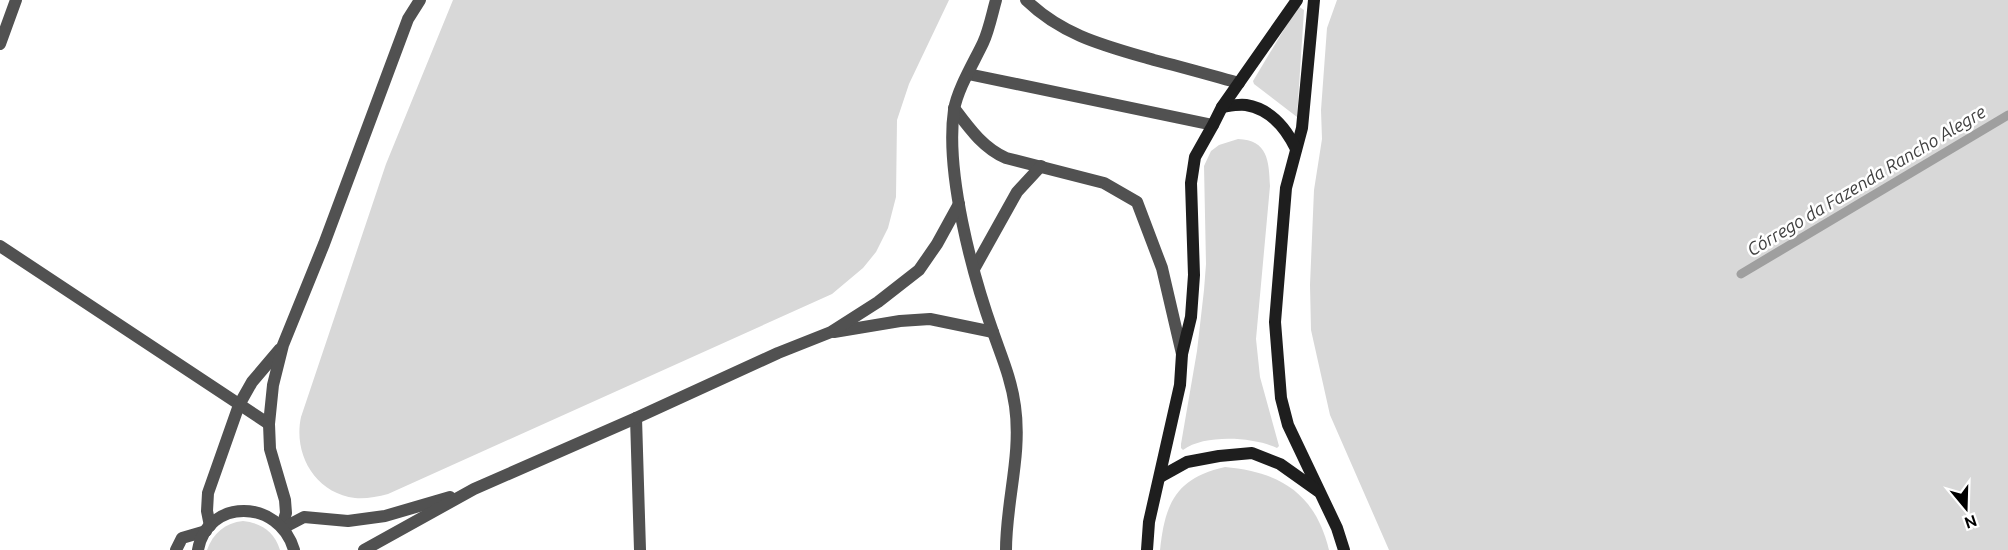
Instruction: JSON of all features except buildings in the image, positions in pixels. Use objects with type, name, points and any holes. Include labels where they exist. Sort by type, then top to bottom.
[{"type":"street","points":[[0,44],[16,0]]},
{"type":"street","points":[[408,19],[410,0]]},
{"type":"street","points":[[283,527],[286,513],[285,500],[270,449],[269,424],[273,385],[283,345],[324,244],[408,19],[420,0]]},
{"type":"street","points":[[996,0],[984,41],[954,108],[953,156],[960,204],[974,269],[993,333],[1008,370],[1017,424],[1017,454],[1006,550]]},
{"type":"street","points":[[1026,0],[1052,21],[1074,34],[1101,45],[1239,83]]},
{"type":"street","points":[[1147,550],[1149,522],[1180,385],[1182,354],[1191,317],[1194,275],[1191,183],[1195,157],[1222,107],[1297,0]]},
{"type":"street","points":[[1314,0],[1302,128],[1286,188],[1275,322],[1281,398],[1288,425],[1337,528],[1344,550]]},
{"type":"street","points":[[968,74],[1213,125]]},
{"type":"street","points":[[1222,107],[1245,105],[1263,110],[1279,122],[1290,135],[1296,149]]},
{"type":"street","points":[[954,108],[978,139],[994,153],[1104,183],[1137,202],[1162,268],[1182,354]]},
{"type":"street","points":[[974,269],[1017,192],[1041,166]]},
{"type":"street","points":[[364,550],[474,489],[778,353],[831,332],[878,302],[919,270],[960,204]]},
{"type":"street","points":[[0,246],[269,424]]},
{"type":"street","points":[[831,332],[900,321],[930,319],[993,333]]},
{"type":"street","points":[[198,550],[208,528],[208,493],[239,405],[252,382],[283,345]]},
{"type":"street","points":[[636,418],[640,550]]},
{"type":"street","points":[[1160,477],[1187,462],[1252,453],[1280,464],[1319,491]]},
{"type":"street","points":[[283,527],[304,517],[348,521],[385,516],[474,489]]},
{"type":"street","points":[[176,550],[182,538],[208,528],[222,517],[238,511],[254,511],[269,516],[283,527],[294,550]]},
{"type":"shaded area","points":[[453,0],[949,0],[909,84],[897,120],[896,197],[888,228],[876,252],[863,268],[832,294],[388,494],[355,498],[341,495],[329,488],[310,470],[300,445],[301,417],[386,164]]},
{"type":"shaded area","points":[[1337,0],[2008,0],[2008,550],[1389,550],[1330,415],[1311,330],[1310,285],[1314,190],[1322,139],[1321,110],[1327,28]]},
{"type":"shaded area","points":[[1298,6],[1304,10],[1297,117],[1253,81]]},
{"type":"shaded area","points":[[1238,139],[1256,143],[1265,154],[1269,168],[1270,186],[1256,339],[1260,377],[1279,446],[1277,448],[1255,441],[1216,439],[1192,445],[1183,450],[1181,444],[1197,351],[1206,264],[1204,166],[1211,151],[1219,145]]},
{"type":"shaded area","points":[[1225,467],[1262,474],[1292,489],[1315,514],[1329,550],[1160,550],[1165,519],[1176,495],[1195,478]]},
{"type":"shaded area","points":[[243,521],[266,529],[280,550],[207,550],[220,530]]},
{"type":"waterway","name":"Córrego da Fazenda Rancho Alegre","points":[[1741,274],[2008,115]]}]
